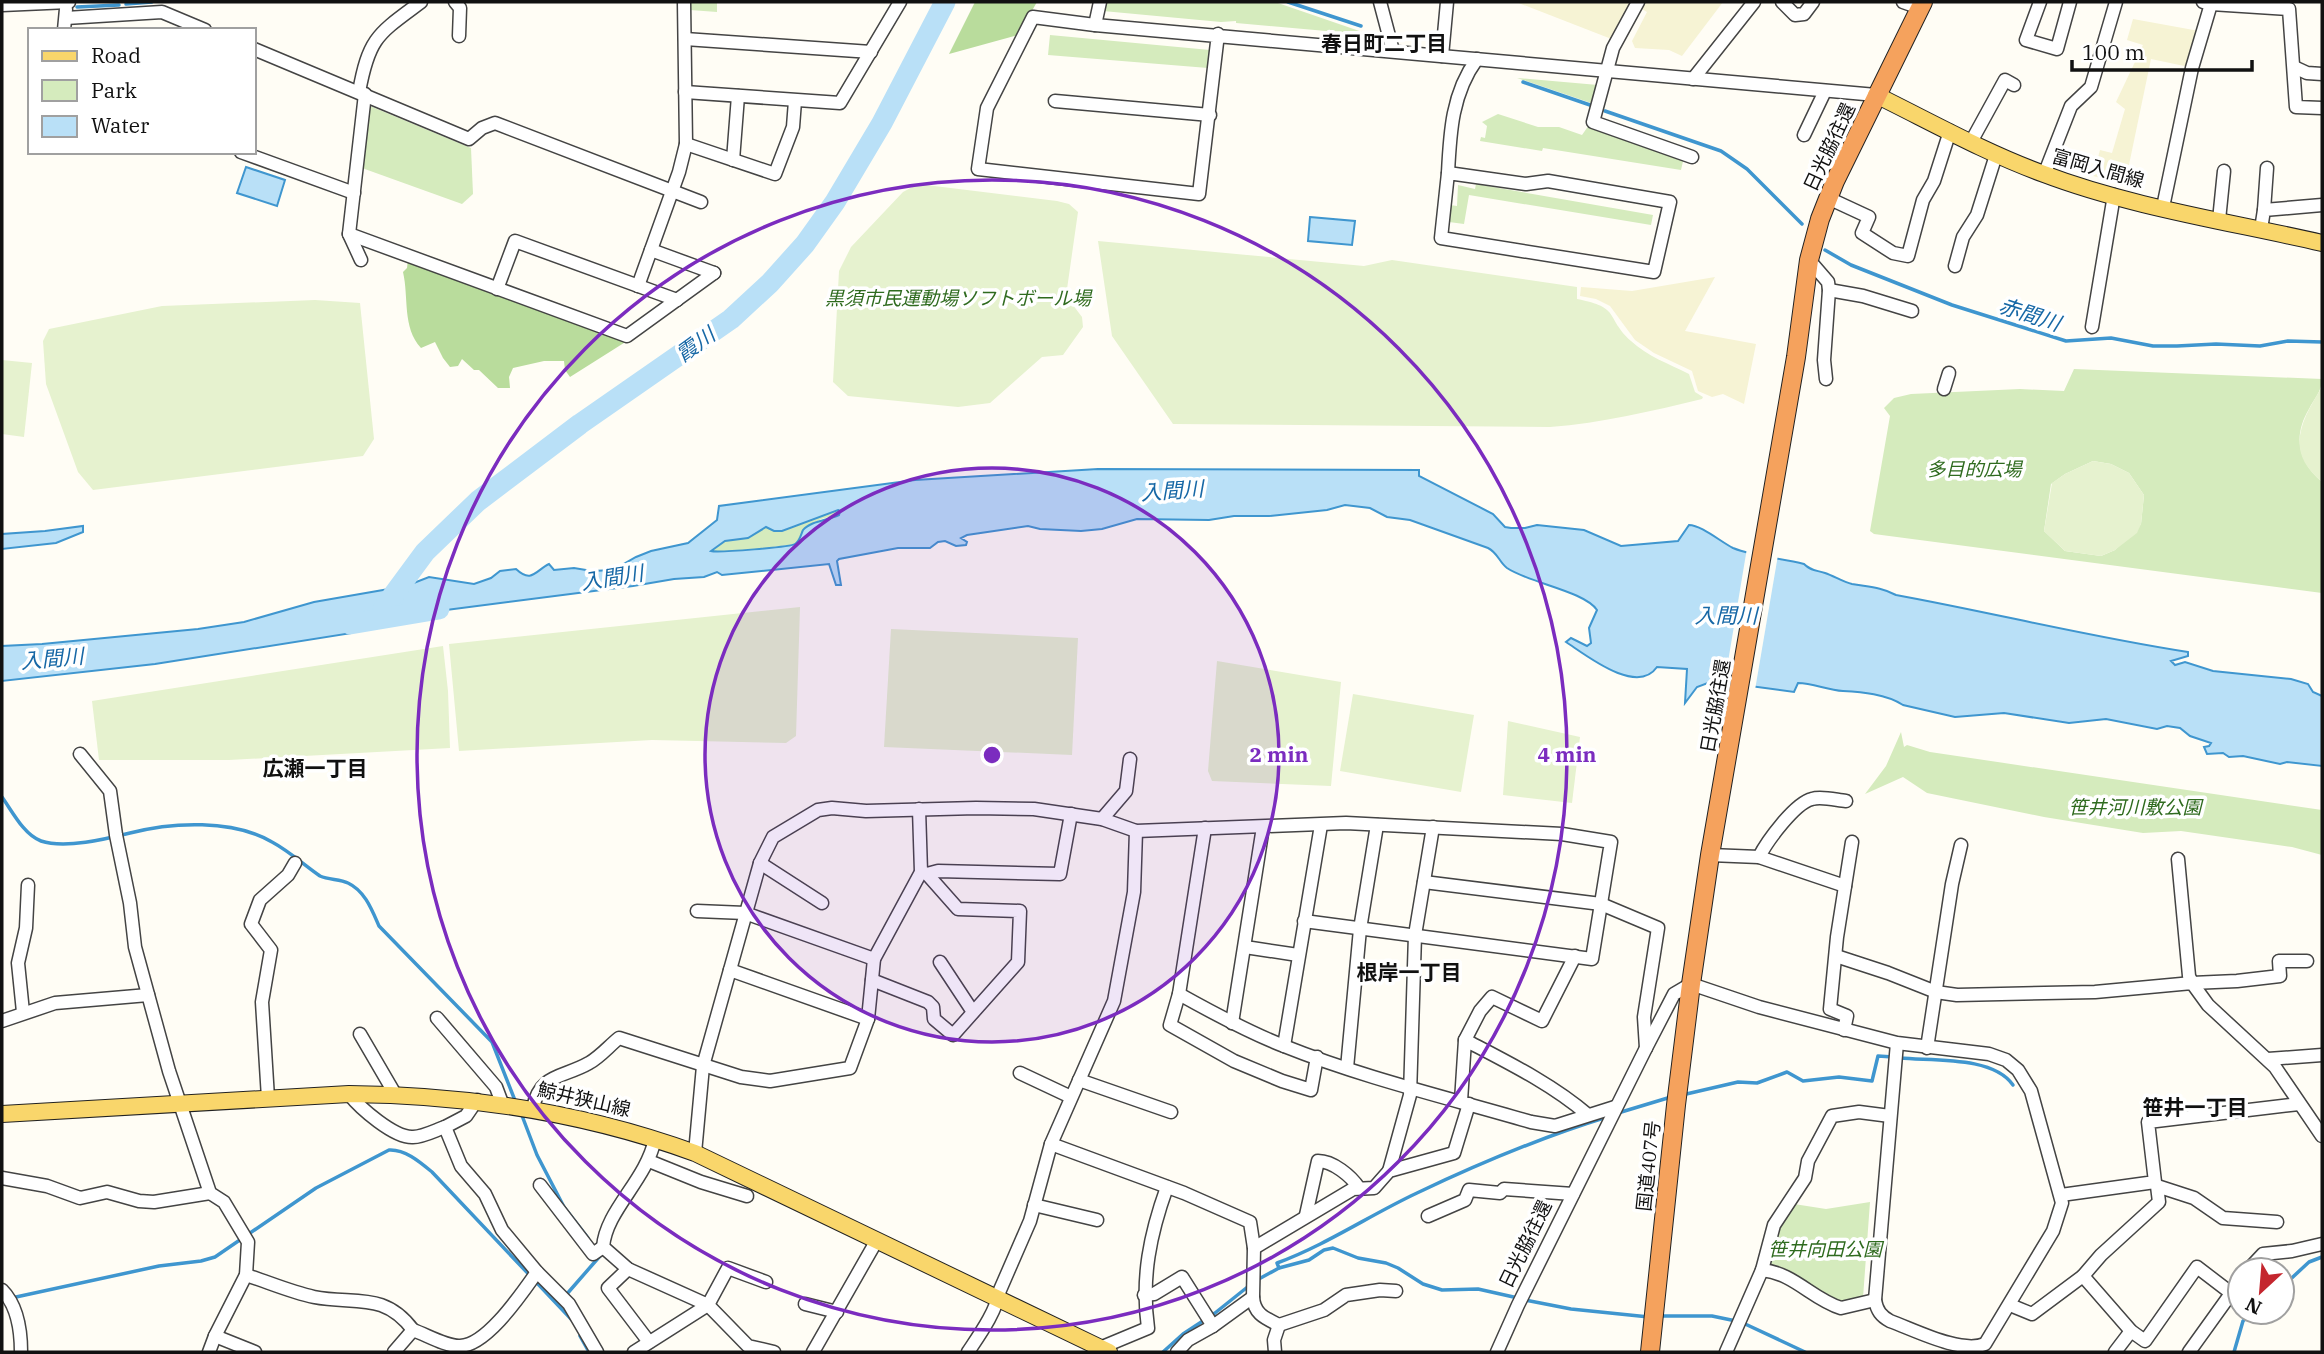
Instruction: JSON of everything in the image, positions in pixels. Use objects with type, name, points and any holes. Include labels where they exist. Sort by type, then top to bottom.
[{"type":"highway","name":"日光脇往還","points":[[1691,984],[1710,855],[1796,357],[1809,260],[1828,198],[1915,4]]},
{"type":"highway","name":"国道407号","points":[[1650,1352],[1675,1105],[1691,984]]},
{"type":"main road","name":"富岡入間線","points":[[1876,95],[1996,155],[2044,175],[2163,207],[2322,243]]},
{"type":"main road","name":"鯨井狭山線","points":[[2,1114],[268,1098],[395,1094],[477,1100],[572,1116],[695,1153],[1104,1350]]},
{"type":"street","points":[[2,5],[67,2],[65,24],[162,12],[200,28]]},
{"type":"street","points":[[361,260],[349,234],[367,54],[374,39],[421,2]]},
{"type":"street","points":[[455,2],[460,8],[459,36]]},
{"type":"street","points":[[638,286],[686,144],[684,2]]},
{"type":"street","points":[[685,92],[840,103],[900,2]]},
{"type":"street","points":[[1095,25],[1100,2]]},
{"type":"street","points":[[1380,2],[1393,51]]},
{"type":"street","points":[[1443,56],[1447,2]]},
{"type":"street","points":[[1638,2],[1623,26],[1605,71],[1593,122],[1692,157]]},
{"type":"street","points":[[1693,79],[1754,2]]},
{"type":"street","points":[[1782,2],[1795,15],[1804,13],[1813,2]]},
{"type":"street","points":[[2040,2],[2026,40],[2057,49],[2070,2]]},
{"type":"street","points":[[2044,175],[2071,106],[2091,87],[2116,2]]},
{"type":"street","points":[[2163,207],[2207,3],[2289,9],[2296,107],[2322,108]]},
{"type":"street","points":[[1218,34],[1199,194],[978,169],[987,108],[1033,17],[1095,25],[1218,34],[1876,95]]},
{"type":"street","points":[[685,39],[871,52]]},
{"type":"street","points":[[256,50],[469,139],[482,128],[495,123],[701,201]]},
{"type":"street","points":[[1448,173],[1526,184],[1548,181],[1670,202],[1654,272],[1441,238],[1450,124],[1466,74],[1477,59]]},
{"type":"street","points":[[2294,67],[2307,73],[2322,75]]},
{"type":"street","points":[[1971,142],[2005,80],[2014,85]]},
{"type":"street","points":[[1804,135],[1825,91]]},
{"type":"street","points":[[733,160],[738,96]]},
{"type":"street","points":[[686,144],[775,174],[793,127],[795,100]]},
{"type":"street","points":[[1055,101],[1210,115]]},
{"type":"street","points":[[1828,198],[1869,217],[1862,233],[1893,253],[1908,256],[1923,200],[1934,181],[1950,131]]},
{"type":"street","points":[[247,154],[354,193]]},
{"type":"street","points":[[1955,266],[1963,237],[1977,215],[1996,155]]},
{"type":"street","points":[[2261,229],[2267,168]]},
{"type":"street","points":[[2219,220],[2224,171]]},
{"type":"street","points":[[2092,327],[2115,195]]},
{"type":"street","points":[[2264,210],[2322,205]]},
{"type":"street","points":[[349,234],[627,336],[714,273],[651,250]]},
{"type":"street","points":[[498,289],[514,241],[677,300]]},
{"type":"street","points":[[1809,260],[1823,276],[1829,290],[1824,360],[1826,379]]},
{"type":"street","points":[[1829,290],[1863,296],[1912,311]]},
{"type":"street","points":[[1944,389],[1949,373]]},
{"type":"street","points":[[80,754],[110,791],[135,947],[169,1071],[210,1193],[224,1202],[246,1237],[246,1275],[209,1352]]},
{"type":"street","points":[[1102,818],[1126,791],[1130,759]]},
{"type":"street","points":[[1759,857],[1766,844],[1800,805],[1813,798],[1846,801]]},
{"type":"street","points":[[529,1108],[543,1084],[590,1063],[619,1038],[741,1077],[770,1081],[850,1068],[868,1019],[874,960],[924,873],[919,809]]},
{"type":"street","points":[[695,1153],[703,1066],[760,863],[773,837],[818,810],[1034,809],[1102,818],[1136,831],[1346,823],[1562,834],[1611,842],[1592,959],[1304,921]]},
{"type":"street","points":[[924,873],[938,871],[1060,874],[1071,814]]},
{"type":"street","points":[[1284,1046],[1321,825]]},
{"type":"street","points":[[1348,1068],[1360,929],[1377,825]]},
{"type":"street","points":[[1231,1023],[1263,827]]},
{"type":"street","points":[[1254,1248],[1306,1215],[1359,1188],[1374,1188],[1389,1171],[1410,1087],[1415,935],[1433,827]]},
{"type":"street","points":[[1205,828],[1179,993],[1170,1026],[1234,1061],[1311,1090],[1317,1058]]},
{"type":"street","points":[[968,1352],[999,1298],[1034,1205],[1051,1144],[1114,1001],[1134,892],[1136,831]]},
{"type":"street","points":[[1844,1030],[1847,1016],[1830,1009],[1852,842]]},
{"type":"street","points":[[1927,1048],[1952,884],[1961,845]]},
{"type":"street","points":[[1710,855],[1759,857],[1845,886]]},
{"type":"street","points":[[2178,859],[2189,976],[2192,983],[2208,1004],[2268,1059],[2322,1136]]},
{"type":"street","points":[[268,1098],[262,1002],[271,950],[251,924],[260,900],[288,875],[295,863]]},
{"type":"street","points":[[760,863],[822,903]]},
{"type":"street","points":[[872,981],[928,1002],[933,1007],[934,1019],[953,1035],[1018,962],[1020,911],[958,909],[924,873]]},
{"type":"street","points":[[1424,882],[1601,904],[1658,928],[1644,1017],[1646,1048]]},
{"type":"street","points":[[23,1012],[18,963],[26,928],[28,885]]},
{"type":"street","points":[[696,911],[744,913],[874,960]]},
{"type":"street","points":[[1245,947],[1298,956]]},
{"type":"street","points":[[1389,1171],[1454,1153],[1465,1102],[1465,1040],[1480,1012],[1492,997],[1542,1021],[1575,956]]},
{"type":"street","points":[[1836,956],[1888,972],[1936,992],[1957,995],[2095,992],[2237,981],[2280,976],[2278,961],[2307,961]]},
{"type":"street","points":[[940,962],[973,1012]]},
{"type":"street","points":[[730,970],[868,1019]]},
{"type":"street","points":[[1691,984],[1759,1007],[1897,1044],[1989,1054],[2006,1060],[2018,1070],[2031,1091],[2062,1203],[2058,1222],[2010,1305],[1990,1339],[1977,1348],[1969,1348],[1890,1321],[1877,1309],[1875,1300],[1897,1044]]},
{"type":"street","name":"日光脇往還","points":[[1497,1352],[1615,1108],[1674,994],[1691,984]]},
{"type":"street","points":[[1179,993],[1231,1023],[1317,1058],[1543,1125],[1555,1126],[1615,1108]]},
{"type":"street","points":[[2,1021],[55,1003],[148,995]]},
{"type":"street","points":[[437,1018],[496,1087],[505,1104]]},
{"type":"street","points":[[360,1034],[395,1094]]},
{"type":"street","points":[[1465,1040],[1506,1061],[1576,1104],[1588,1115]]},
{"type":"street","points":[[2268,1059],[2322,1055]]},
{"type":"street","points":[[1020,1073],[1071,1097]]},
{"type":"street","points":[[1079,1080],[1171,1112]]},
{"type":"street","points":[[349,1094],[361,1109],[400,1134],[413,1137],[445,1127],[466,1116],[477,1100]]},
{"type":"street","points":[[2010,1305],[2032,1314],[2083,1276],[2101,1255],[2159,1202],[2148,1122],[2299,1104]]},
{"type":"street","points":[[1726,1352],[1762,1270],[1774,1225],[1805,1178],[1808,1161],[1832,1116],[1858,1112],[1890,1116]]},
{"type":"street","points":[[445,1127],[461,1166],[485,1194],[502,1230],[533,1277],[569,1304],[597,1352]]},
{"type":"street","points":[[598,1251],[609,1223],[649,1161],[655,1139]]},
{"type":"street","points":[[1051,1144],[1167,1187],[1250,1222],[1254,1248],[1253,1307],[1261,1316],[1279,1325],[1324,1310],[1346,1295],[1380,1290],[1396,1291]]},
{"type":"street","points":[[649,1161],[701,1182],[747,1196]]},
{"type":"street","points":[[1306,1215],[1318,1161],[1328,1162],[1353,1180],[1359,1188]]},
{"type":"street","points":[[2,1178],[47,1186],[80,1198],[107,1192],[139,1201],[154,1202],[210,1193]]},
{"type":"street","points":[[2061,1195],[2156,1184],[2194,1198],[2223,1218],[2277,1222]]},
{"type":"street","points":[[540,1185],[598,1251],[628,1269],[708,1305],[743,1349],[774,1352]]},
{"type":"street","points":[[1104,1350],[1148,1328],[1144,1295],[1157,1215],[1167,1187]]},
{"type":"street","points":[[1427,1216],[1465,1200],[1468,1190],[1500,1192],[1504,1189],[1573,1194]]},
{"type":"street","points":[[1034,1205],[1097,1220]]},
{"type":"street","points":[[813,1352],[877,1240]]},
{"type":"street","points":[[2261,1256],[2322,1244]]},
{"type":"street","points":[[2083,1276],[2131,1331],[2145,1341],[2197,1266],[2226,1289]]},
{"type":"street","points":[[634,1352],[708,1305],[728,1268],[766,1282]]},
{"type":"street","points":[[628,1269],[608,1288],[649,1342]]},
{"type":"street","points":[[1762,1270],[1787,1276],[1841,1308],[1875,1300]]},
{"type":"street","points":[[246,1275],[314,1297],[378,1303],[404,1318],[413,1330],[457,1346],[470,1345],[496,1325],[533,1277]]},
{"type":"street","points":[[1144,1295],[1154,1294],[1182,1277],[1212,1325]]},
{"type":"street","points":[[2,1290],[8,1296],[17,1316],[21,1332],[21,1352]]},
{"type":"street","points":[[1177,1352],[1188,1340],[1253,1293]]},
{"type":"street","points":[[2189,1352],[2226,1300]]},
{"type":"street","points":[[805,1304],[837,1312]]},
{"type":"street","points":[[1275,1352],[1279,1325]]},
{"type":"street","points":[[394,1352],[413,1330]]},
{"type":"street","points":[[2115,1352],[2131,1331]]},
{"type":"street","points":[[978,1352],[980,1334]]},
{"type":"street","points":[[215,1336],[255,1352]]},
{"type":"shaded area","points":[[1516,2],[1635,2],[1614,40]]},
{"type":"shaded area","points":[[1640,2],[1723,2],[1682,56],[1669,50],[1635,48],[1632,41],[1647,12],[1637,6]]},
{"type":"shaded area","points":[[2133,19],[2199,31],[2189,67],[2151,59],[2125,184],[2093,176],[2100,150],[2112,153],[2125,109],[2116,102],[2143,45],[2127,40]]},
{"type":"shaded area","points":[[1715,277],[1685,331],[1756,344],[1744,404],[1723,394],[1712,397],[1698,391],[1692,371],[1654,353],[1635,340],[1610,306],[1596,299],[1580,296],[1581,287],[1632,291]]},
{"type":"green space","points":[[690,2],[717,2],[717,12],[690,10]]},
{"type":"green space","points":[[975,2],[1037,2],[1018,35],[949,54]]},
{"type":"green space","points":[[1105,2],[1275,2],[1371,35],[1103,11]]},
{"type":"green space","points":[[1050,35],[1210,50],[1208,68],[1048,55]]},
{"type":"green space","points":[[1517,78],[1598,85],[1594,104]]},
{"type":"green space","points":[[370,106],[471,148],[473,194],[462,204],[362,168]]},
{"type":"green space","points":[[1498,114],[1538,127],[1559,127],[1582,135],[1589,125],[1684,157],[1681,170],[1480,141],[1481,137],[1485,138],[1487,126],[1482,122]]},
{"type":"green space","name":"黒須市民運動場ソフトボール場","points":[[918,184],[1057,201],[1069,204],[1078,212],[1066,296],[1082,317],[1083,327],[1063,355],[1042,357],[990,403],[958,407],[848,396],[833,382],[839,271],[851,247],[903,192]]},
{"type":"green space","points":[[1476,184],[1653,215],[1651,225],[1469,195],[1464,224],[1449,222],[1450,205],[1457,206],[1458,185],[1475,189]]},
{"type":"green space","points":[[1098,241],[1364,266],[1392,260],[1577,287],[1577,299],[1607,310],[1637,346],[1689,374],[1695,392],[1703,397],[1627,416],[1550,427],[1173,424],[1112,336]]},
{"type":"green space","points":[[408,260],[627,341],[570,377],[565,370],[564,361],[544,361],[513,368],[509,377],[510,388],[498,388],[462,359],[458,366],[450,367],[435,342],[421,348],[415,340],[409,322],[403,272],[407,268]]},
{"type":"green space","points":[[315,300],[360,303],[374,439],[363,456],[93,490],[78,472],[46,384],[43,341],[49,329],[162,306]]},
{"type":"green space","points":[[2,360],[32,363],[24,437],[2,434]]},
{"type":"green space","name":"多目的広場","points":[[2074,369],[2322,379],[2319,391],[2304,419],[2300,449],[2308,467],[2322,482],[2322,593],[1874,534],[1870,531],[1890,416],[1884,408],[1894,398],[1911,394],[2020,389],[2064,391]],"holes":[[[2093,461],[2111,464],[2129,473],[2144,495],[2141,524],[2115,550],[2101,556],[2065,551],[2044,531],[2051,484]]]},
{"type":"green space","points":[[2322,387],[2322,482],[2310,471],[2303,459],[2300,436],[2308,412]]},
{"type":"green space","points":[[2093,461],[2111,464],[2129,473],[2144,495],[2141,524],[2137,533],[2115,550],[2101,556],[2065,551],[2044,531],[2052,483]]},
{"type":"green space","points":[[841,510],[838,515],[821,519],[804,529],[796,544],[737,552],[711,551],[725,541],[748,538],[766,527],[810,519]]},
{"type":"green space","points":[[800,607],[796,736],[786,743],[652,740],[459,751],[449,644]]},
{"type":"green space","points":[[891,629],[1078,638],[1072,755],[884,747]]},
{"type":"green space","points":[[443,646],[450,748],[229,760],[99,760],[92,701]]},
{"type":"green space","points":[[1217,661],[1341,682],[1331,786],[1212,781],[1208,771]]},
{"type":"green space","points":[[1353,694],[1474,715],[1461,792],[1340,771]]},
{"type":"green space","points":[[1508,721],[1580,737],[1572,803],[1503,795]]},
{"type":"green space","name":"笹井河川敷公園","points":[[1901,732],[1904,747],[1907,745],[1930,752],[2322,810],[2322,855],[2292,847],[2181,831],[2143,833],[2044,817],[1927,793],[1903,777],[1865,794],[1886,766]]},
{"type":"green space","name":"笹井向田公園","points":[[1870,1202],[1863,1298],[1838,1303],[1768,1268],[1778,1227],[1794,1204],[1826,1209]]},
{"type":"water","points":[[246,167],[285,180],[277,206],[237,193]]},
{"type":"water","points":[[1310,217],[1355,221],[1352,245],[1308,241]]},
{"type":"water","name":"入間川","points":[[1098,469],[1419,470],[1419,476],[1493,514],[1505,527],[1525,528],[1537,525],[1584,530],[1621,546],[1678,541],[1689,525],[1733,548],[1804,564],[1852,584],[2078,632],[2188,652],[2188,656],[2171,661],[2175,665],[2185,662],[2213,671],[2291,679],[2308,684],[2313,692],[2322,696],[2322,766],[2287,762],[2280,764],[2243,756],[2229,757],[2223,753],[2207,754],[2204,747],[2211,743],[2190,736],[2180,728],[2167,726],[2157,729],[2106,719],[2069,723],[2004,713],[1955,717],[1903,705],[1874,694],[1804,683],[1798,683],[1794,692],[1713,681],[1697,687],[1685,703],[1687,669],[1657,667],[1648,675],[1625,675],[1598,663],[1566,642],[1571,638],[1587,646],[1591,643],[1589,628],[1597,610],[1590,603],[1507,568],[1488,548],[1410,520],[1387,517],[1370,508],[1345,505],[1327,510],[1269,516],[1234,516],[1209,520],[1137,519],[1102,529],[1081,531],[1028,526],[967,535],[961,538],[967,542],[966,545],[956,546],[945,541],[930,548],[898,548],[839,559],[837,561],[841,585],[836,585],[829,564],[722,575],[717,572],[704,577],[392,617],[356,625],[352,633],[155,664],[2,681],[2,646],[198,629],[244,622],[314,602],[406,586],[429,577],[474,584],[491,578],[500,571],[516,569],[530,576],[549,564],[554,570],[613,570],[651,551],[688,543],[717,520],[719,506],[915,480]],"holes":[[[840,511],[839,515],[806,527],[795,544],[711,551],[725,541],[748,538],[766,527],[782,531]]]},
{"type":"water","points":[[83,526],[83,532],[56,543],[2,549],[2,534]]},
{"type":"pier","points":[[1747,548],[1778,555],[1755,690],[1724,686]]},
{"type":"waterway","name":"赤間川","points":[[126,4],[152,2]]},
{"type":"waterway","name":"霞川","points":[[383,609],[425,552],[478,501],[580,424],[731,319],[770,283],[805,244],[835,202],[882,123],[945,2]]},
{"type":"waterway","name":"赤間川","points":[[1288,2],[1361,26]]},
{"type":"waterway","name":"赤間川","points":[[77,7],[119,5]]},
{"type":"waterway","name":"赤間川","points":[[1523,82],[1590,105]]},
{"type":"waterway","name":"赤間川","points":[[1605,111],[1721,151],[1747,169],[1802,224]]},
{"type":"waterway","name":"赤間川","points":[[1825,250],[1851,265],[1952,305],[2066,341],[2111,338],[2153,346],[2260,346],[2288,341],[2322,342]]},
{"type":"waterway","name":"入間川","points":[[350,624],[439,609]]},
{"type":"waterway","points":[[2,797],[24,828],[41,841],[73,844],[147,829],[183,825],[221,826],[239,829],[272,842],[320,876],[354,886],[367,902],[379,926],[492,1042],[516,1103]]},
{"type":"waterway","points":[[1682,1095],[1738,1082],[1757,1083],[1787,1072],[1803,1081],[1839,1077],[1872,1081],[1878,1056],[1893,1057]]},
{"type":"waterway","points":[[1900,1058],[1977,1065],[1992,1069],[2013,1085]]},
{"type":"waterway","points":[[1618,1113],[1671,1097]]},
{"type":"waterway","points":[[521,1113],[537,1155],[564,1207],[588,1238]]},
{"type":"waterway","points":[[1279,1268],[1277,1263],[1313,1248],[1440,1182],[1534,1142],[1607,1117]]},
{"type":"waterway","points":[[16,1297],[159,1266],[215,1257],[316,1188],[389,1150],[395,1150],[417,1160],[432,1172],[572,1320]]},
{"type":"waterway","points":[[1257,1280],[1279,1268],[1309,1260],[1324,1250],[1333,1248],[1358,1258],[1386,1263],[1423,1284],[1442,1290],[1478,1289],[1518,1298]]},
{"type":"waterway","points":[[566,1295],[600,1256]]},
{"type":"waterway","points":[[2296,1274],[2309,1262],[2322,1257]]},
{"type":"waterway","points":[[1163,1352],[1250,1285]]},
{"type":"waterway","points":[[1525,1300],[1571,1309],[1649,1317]]},
{"type":"waterway","points":[[1660,1316],[1712,1316],[1736,1321]]},
{"type":"waterway","points":[[1743,1323],[1805,1352]]},
{"type":"waterway","points":[[2234,1352],[2242,1326]]},
{"type":"waterway","points":[[580,1336],[589,1352]]},
{"type":"district","name":"春日町二丁目","points":[[1384,43]]},
{"type":"district","name":"広瀬一丁目","points":[[315,768]]},
{"type":"district","name":"根岸一丁目","points":[[1409,972]]},
{"type":"district","name":"笹井一丁目","points":[[2195,1107]]}]
